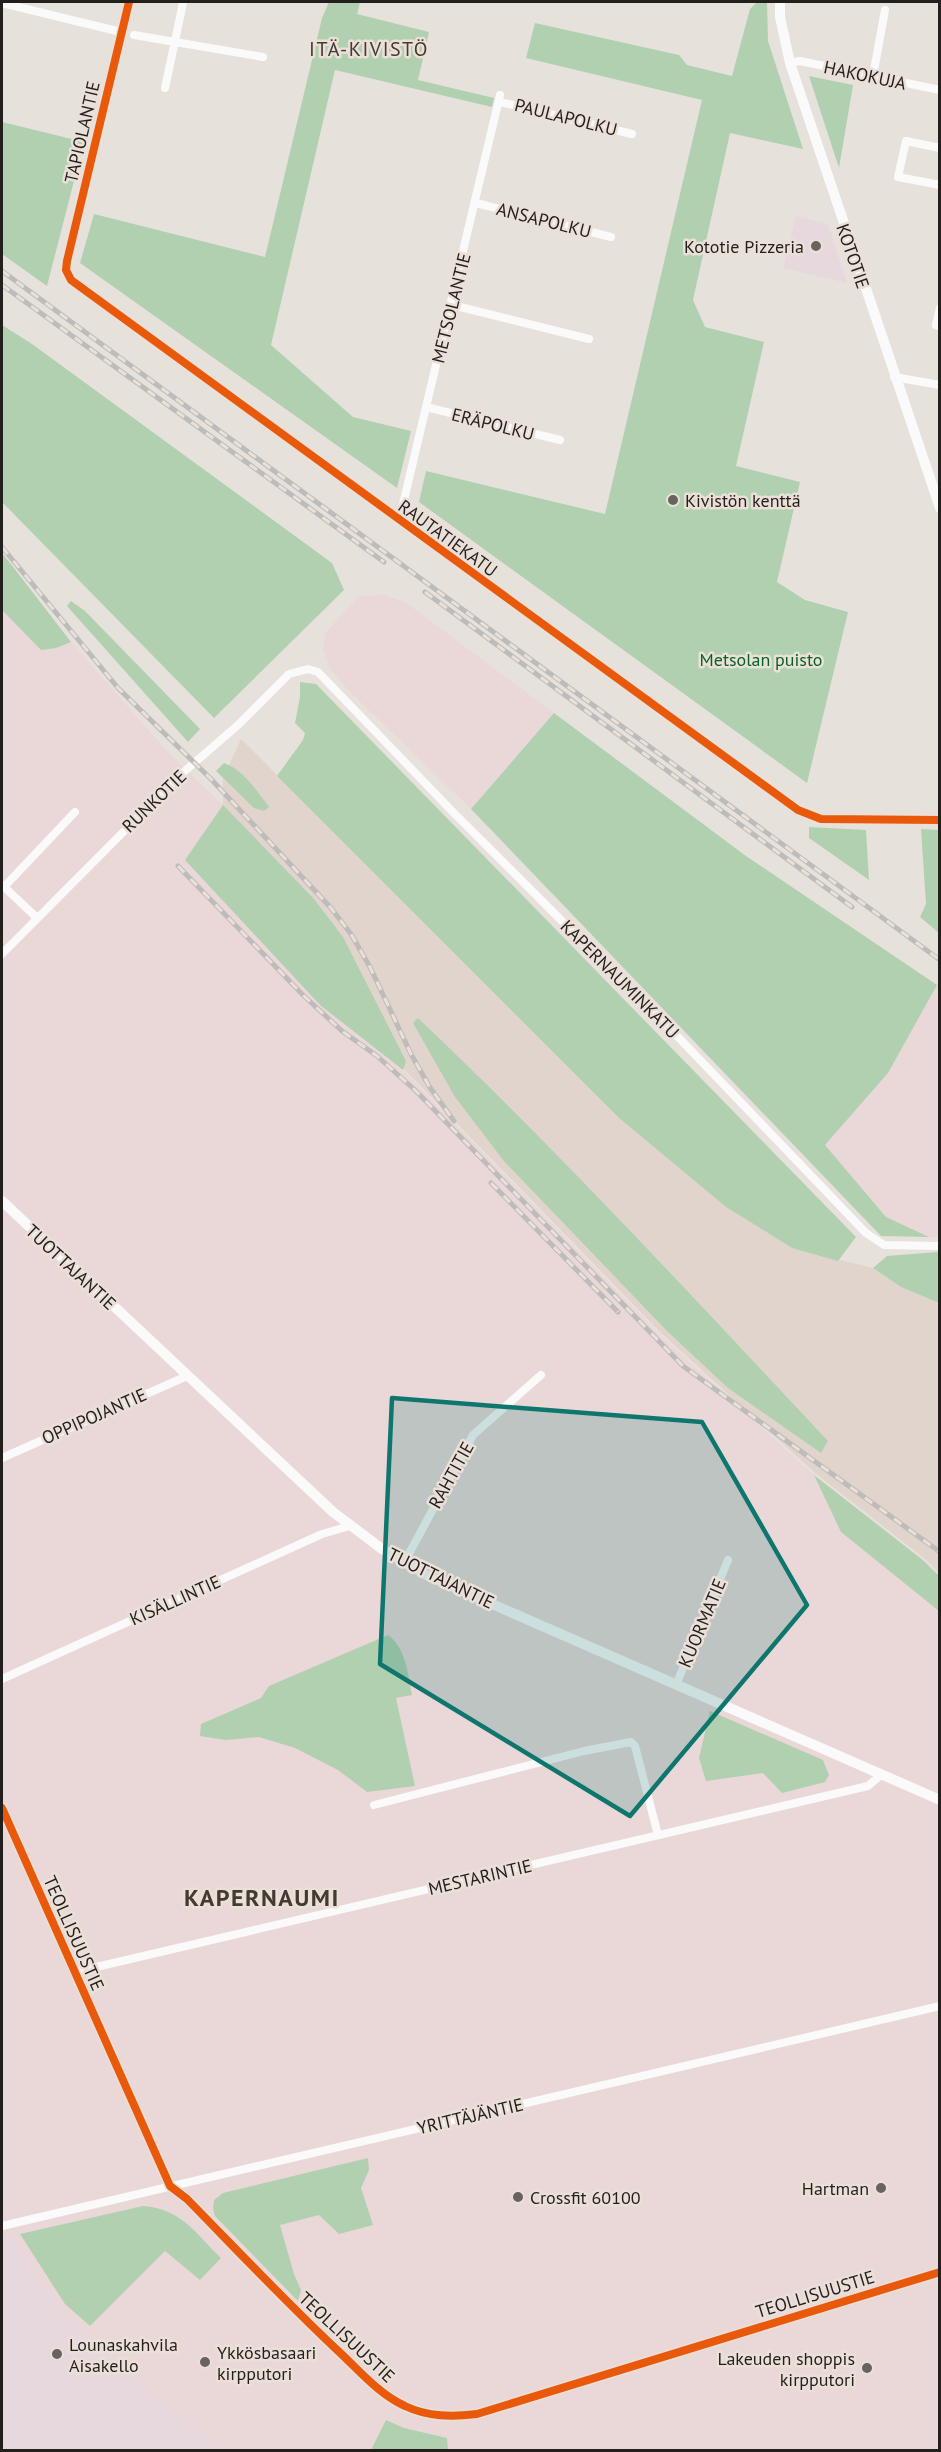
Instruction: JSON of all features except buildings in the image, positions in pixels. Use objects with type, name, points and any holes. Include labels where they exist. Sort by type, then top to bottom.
[{"type":"street","name":"TAPIOLANTIE","points":[[66,270],[129,2]]},
{"type":"street","name":"KOTOTIE","points":[[780,2],[780,17],[790,63],[939,508]]},
{"type":"street","points":[[2,3],[121,32]]},
{"type":"street","points":[[165,88],[183,3]]},
{"type":"street","points":[[873,76],[885,10]]},
{"type":"street","points":[[134,35],[263,57]]},
{"type":"street","name":"HAKOKUJA","points":[[790,63],[800,62],[939,90]]},
{"type":"street","name":"PAULAPOLKU","points":[[500,99],[632,134]]},
{"type":"street","name":"METSOLANTIE","points":[[399,521],[500,99]]},
{"type":"street","points":[[939,148],[906,141],[898,177],[939,185]]},
{"type":"street","name":"ANSAPOLKU","points":[[476,203],[611,237]]},
{"type":"street","name":"RAUTATIEKATU","points":[[66,270],[70,280],[798,810],[821,819],[939,820]]},
{"type":"street","points":[[452,305],[589,339]]},
{"type":"street","points":[[939,308],[936,325],[939,326]]},
{"type":"street","points":[[894,376],[939,385]]},
{"type":"street","name":"ERÄPOLKU","points":[[426,407],[560,440]]},
{"type":"street","name":"RUNKOTIE","points":[[2,954],[36,917],[178,777],[238,725],[289,674],[308,669],[318,672]]},
{"type":"street","name":"KAPERNAUMINKATU","points":[[318,672],[451,810],[679,1038],[866,1233],[884,1245],[939,1246]]},
{"type":"street","points":[[36,917],[3,886],[75,812]]},
{"type":"street","name":"TUOTTAJANTIE","points":[[2,1201],[350,1526],[404,1563],[428,1576],[939,1800]]},
{"type":"street","name":"RAHTITIE","points":[[404,1563],[473,1435],[541,1375]]},
{"type":"street","name":"OPPIPOJANTIE","points":[[2,1458],[187,1376]]},
{"type":"street","name":"KISÄLLINTIE","points":[[2,1679],[322,1534],[350,1526]]},
{"type":"street","name":"KUORMATIE","points":[[676,1685],[728,1560]]},
{"type":"street","points":[[374,1805],[584,1751],[631,1742],[635,1746],[658,1836]]},
{"type":"street","name":"MESTARINTIE","points":[[75,1972],[868,1786],[882,1774]]},
{"type":"street","name":"TEOLLISUUSTIE","points":[[2,1808],[170,2186],[187,2199],[291,2306],[381,2391],[405,2406],[427,2414],[452,2417],[477,2414],[939,2272]]},
{"type":"street","name":"YRITTÄJÄNTIE","points":[[2,2226],[939,2006]]},
{"type":"highlighted area","points":[[392,1398],[702,1422],[807,1605],[630,1816],[380,1664]]},
{"type":"shaded area","points":[[796,216],[828,224],[847,283],[783,268]]},
{"type":"shaded area","points":[[2,553],[71,642],[168,752],[223,805],[185,860],[320,1005],[403,1070],[660,1335],[814,1475],[924,1561],[939,1576],[939,2450],[226,2450],[196,2429],[99,2348],[56,2303],[10,2236],[2,2238]]},
{"type":"shaded area","points":[[384,595],[405,602],[554,713],[471,809],[348,690],[329,667],[323,649],[326,632],[359,596]]},
{"type":"shaded area","points":[[241,739],[619,1118],[726,1207],[792,1248],[873,1268],[901,1287],[939,1303],[939,1573],[925,1559],[815,1473],[661,1333],[404,1069],[321,1004],[185,860],[223,805],[223,778]]},
{"type":"shaded area","points":[[937,985],[940,987],[939,1237],[929,1237],[886,1217],[825,1145],[888,1073]]},
{"type":"shaded area","points":[[10,2236],[56,2303],[99,2348],[196,2429],[226,2450],[2,2450],[2,2238]]},
{"type":"green space","points":[[329,2],[360,2],[357,14],[429,32],[418,80],[494,98],[492,107],[335,70],[271,345],[353,417],[411,431],[397,488],[80,263],[94,214],[265,257],[322,18]]},
{"type":"green space","name":"Metsolan puisto","points":[[757,2],[767,2],[768,41],[803,149],[730,133],[693,300],[705,327],[764,342],[736,466],[800,482],[777,582],[805,600],[848,612],[807,783],[419,502],[426,471],[605,514],[702,100],[526,58],[535,23],[679,55],[687,65],[732,76],[750,9]]},
{"type":"green space","points":[[809,76],[853,85],[839,168]]},
{"type":"green space","points":[[2,122],[84,142],[47,286],[2,254]]},
{"type":"green space","points":[[2,325],[32,344],[332,563],[344,590],[214,718],[2,502]]},
{"type":"green space","points":[[2,553],[71,642],[56,648],[41,650],[2,610]]},
{"type":"green space","points":[[71,601],[85,611],[200,729],[188,742],[67,606]]},
{"type":"green space","points":[[300,682],[316,684],[856,1237],[838,1261],[792,1248],[726,1207],[619,1118],[277,776],[303,740],[305,733],[295,723],[300,697]]},
{"type":"green space","points":[[554,713],[746,856],[937,985],[888,1073],[825,1145],[886,1217],[929,1237],[881,1236],[471,809]]},
{"type":"green space","points":[[224,763],[244,776],[269,807],[264,811],[254,808],[216,771]]},
{"type":"green space","points":[[223,805],[314,899],[343,937],[406,1061],[403,1070],[320,1005],[185,860]]},
{"type":"green space","points":[[809,827],[866,830],[869,880],[809,838]]},
{"type":"green space","points":[[921,829],[939,830],[939,933],[920,917],[926,904]]},
{"type":"green space","points":[[418,1018],[575,1173],[828,1441],[821,1453],[728,1388],[667,1331],[504,1161],[455,1097],[413,1023]]},
{"type":"green space","points":[[937,1252],[940,1255],[939,1303],[901,1287],[873,1268],[887,1256]]},
{"type":"green space","points":[[814,1475],[924,1561],[939,1576],[939,1611],[841,1532]]},
{"type":"green space","points":[[388,1635],[394,1640],[402,1654],[412,1695],[396,1698],[415,1786],[367,1792],[338,1770],[295,1748],[259,1737],[226,1740],[200,1736],[201,1724],[261,1698],[269,1686]]},
{"type":"green space","points":[[710,1711],[823,1760],[829,1775],[825,1782],[782,1793],[763,1773],[706,1781],[699,1758]]},
{"type":"green space","points":[[368,2158],[369,2170],[361,2188],[373,2225],[339,2234],[319,2215],[280,2225],[301,2290],[298,2301],[215,2216],[214,2200],[223,2193]]},
{"type":"green space","points":[[143,2206],[156,2208],[178,2217],[221,2258],[200,2280],[165,2251],[90,2326],[65,2304],[20,2234]]},
{"type":"green space","points":[[386,2420],[404,2428],[447,2438],[448,2450],[371,2450]]},
{"type":"railway","points":[[2,271],[940,960]]},
{"type":"railway","points":[[2,285],[384,562]]},
{"type":"railway","points":[[2,547],[118,688],[211,779],[331,908],[351,934],[370,967],[411,1054],[429,1086],[454,1121]]},
{"type":"railway","points":[[425,592],[852,907]]},
{"type":"railway","points":[[178,866],[304,996],[342,1031],[377,1056],[416,1091],[683,1366],[940,1552]]},
{"type":"railway","points":[[491,1183],[618,1312]]},
{"type":"cycle path","points":[[129,2],[67,261],[66,270],[71,280],[798,810],[821,819],[940,820]]},
{"type":"cycle path","points":[[2,1808],[170,2186],[187,2199],[368,2380],[386,2395],[405,2406],[440,2415],[477,2414],[940,2272]]},
{"type":"place","name":"Kototie Pizzeria","points":[[816,246]]},
{"type":"place","name":"Kivistön kenttä","points":[[673,500]]},
{"type":"place","name":"Hartman","points":[[881,2188]]},
{"type":"place","name":"Crossfit 60100","points":[[518,2197]]},
{"type":"place","name":"Lounaskahvila Aisakello","points":[[57,2354]]},
{"type":"place","name":"Ykkösbasaari kirpputori","points":[[205,2362]]},
{"type":"place","name":"Lakeuden shoppis kirpputori","points":[[867,2368]]},
{"type":"district","name":"ITÄ-KIVISTÖ","points":[[369,49]]},
{"type":"district","name":"KAPERNAUMI","points":[[262,1897]]}]
